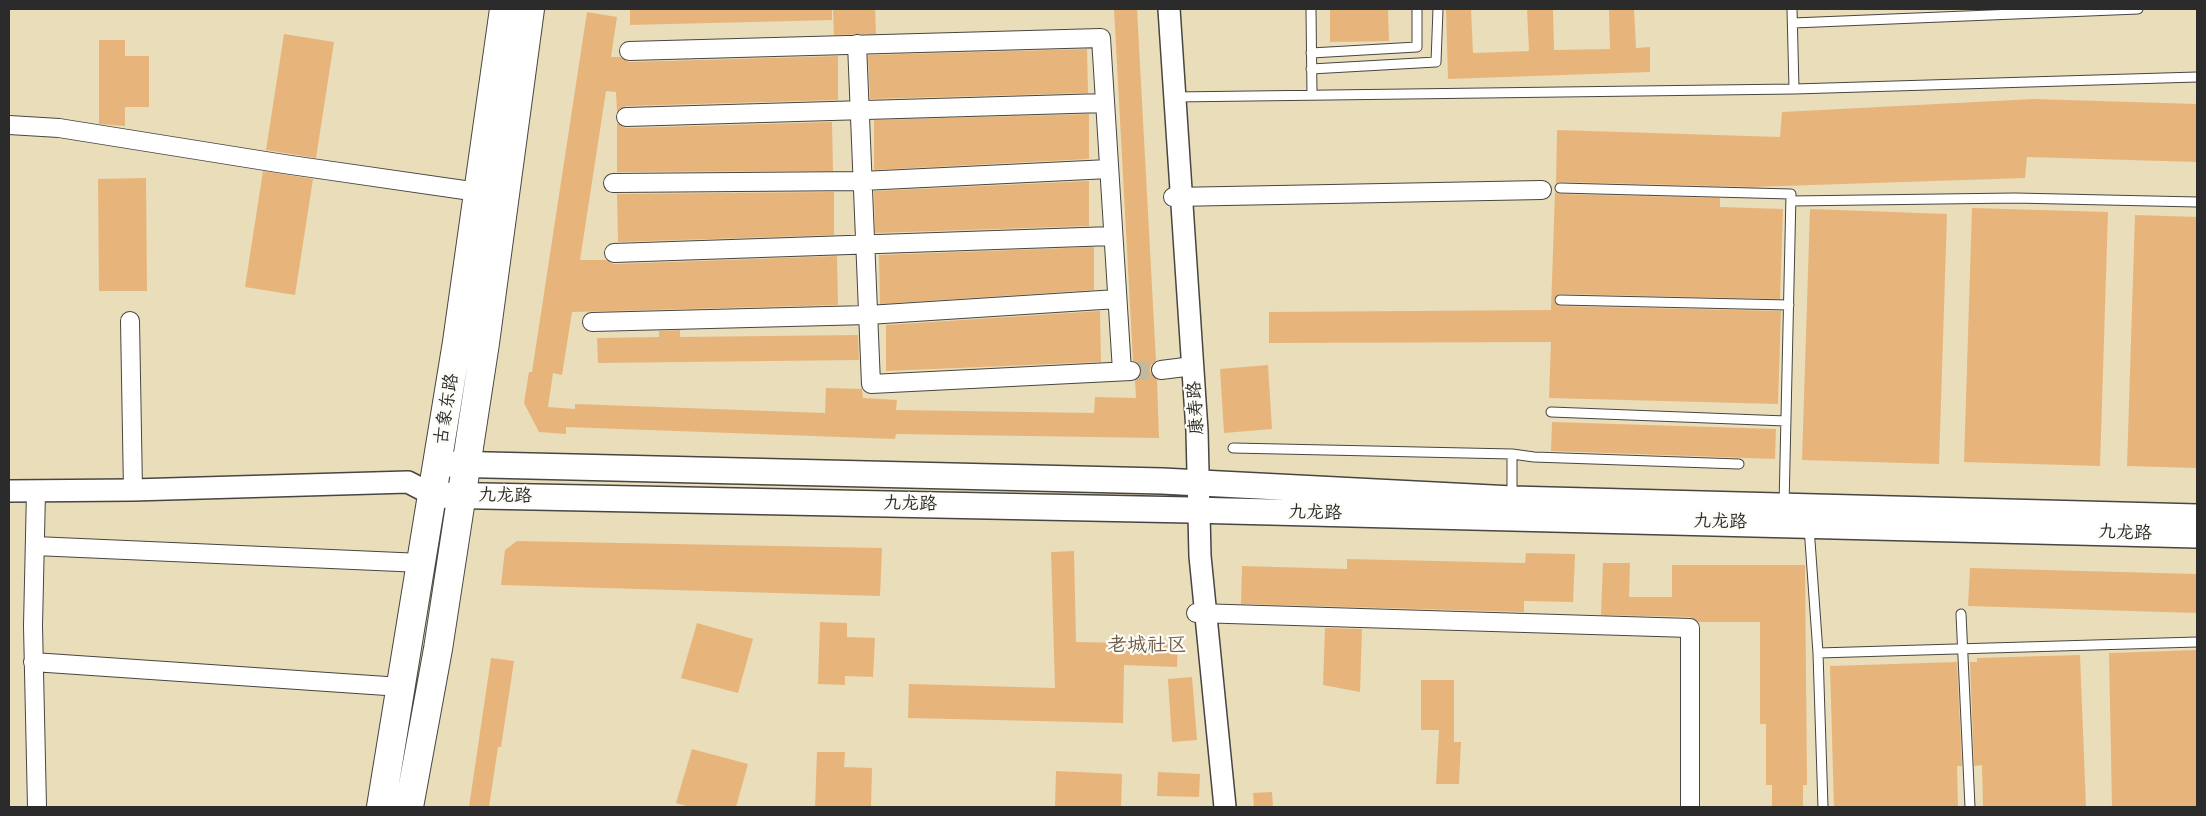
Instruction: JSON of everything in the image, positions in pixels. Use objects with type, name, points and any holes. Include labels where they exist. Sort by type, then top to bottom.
[{"type":"main road","name":"古象东路","points":[[381,807],[438,464],[504,9]]},
{"type":"main road","name":"古象东路","points":[[409,807],[438,649],[467,464],[530,9]]},
{"type":"main road","name":"九龙路","points":[[438,464],[1194,483],[1512,499],[2197,517]]},
{"type":"main road","name":"九龙路","points":[[433,495],[1194,510],[2197,535]]},
{"type":"street","name":"康寿路","points":[[1160,9],[1170,97],[1178,197],[1194,510],[1216,807]]},
{"type":"street","name":"康寿路","points":[[1169,9],[1170,97]]},
{"type":"street","points":[[629,51],[857,44],[1101,38],[1117,299],[1126,371],[871,384],[857,44]]},
{"type":"street","points":[[626,116],[1105,103]]},
{"type":"street","points":[[9,125],[59,128],[284,164],[478,192]]},
{"type":"street","points":[[613,184],[862,181],[1109,169]]},
{"type":"street","points":[[1178,197],[1551,189]]},
{"type":"street","points":[[614,252],[1113,236]]},
{"type":"street","points":[[592,322],[868,315],[1117,299]]},
{"type":"street","points":[[130,321],[132,490]]},
{"type":"street","points":[[1161,370],[1188,367]]},
{"type":"street","points":[[9,491],[132,490],[408,482],[433,495]]},
{"type":"street","points":[[36,491],[33,662],[37,807]]},
{"type":"street","points":[[34,546],[422,563]]},
{"type":"street","points":[[1201,613],[1690,628],[1690,807]]},
{"type":"street","name":"康寿路","points":[[1201,613],[1225,807]]},
{"type":"street","points":[[33,662],[401,687]]},
{"type":"lane","points":[[1311,9],[1312,95]]},
{"type":"lane","points":[[1311,52],[1417,47],[1417,9]]},
{"type":"lane","points":[[1311,70],[1436,62],[1439,30],[1438,9]]},
{"type":"lane","points":[[1792,9],[1794,89]]},
{"type":"lane","points":[[1793,24],[2138,9]]},
{"type":"lane","points":[[1170,97],[1794,89],[2197,77]]},
{"type":"lane","points":[[1551,189],[1791,194],[1784,506]]},
{"type":"lane","points":[[1791,201],[2015,198],[2197,202]]},
{"type":"lane","points":[[1560,300],[1789,305]]},
{"type":"lane","points":[[1551,412],[1786,421]]},
{"type":"lane","points":[[1233,448],[1512,454],[1534,457],[1740,464]]},
{"type":"lane","points":[[1512,454],[1512,499]]},
{"type":"lane","points":[[1809,524],[1818,653],[1823,807]]},
{"type":"lane","points":[[1961,614],[1970,807]]},
{"type":"lane","points":[[1818,653],[2197,642]]},
{"type":"building","points":[[630,9],[832,9],[832,20],[630,25]]},
{"type":"building","points":[[833,9],[875,9],[876,34],[834,35]]},
{"type":"building","points":[[1114,9],[1137,9],[1156,361],[1151,365],[1150,371],[1157,380],[1159,438],[896,434],[895,439],[566,427],[566,434],[539,432],[524,403],[529,372],[532,372],[587,12],[617,17],[611,57],[620,57],[629,62],[838,56],[838,100],[626,106],[617,112],[616,92],[606,91],[580,260],[606,260],[614,264],[837,256],[838,305],[572,312],[562,375],[553,373],[548,407],[575,409],[575,404],[825,413],[826,388],[862,389],[863,398],[897,400],[896,410],[1094,413],[1095,397],[1136,398],[1135,381],[1140,376],[1142,370],[1140,365],[1133,361]]},
{"type":"building","points":[[1330,9],[1388,9],[1389,41],[1330,42]]},
{"type":"building","points":[[1446,9],[1471,9],[1473,53],[1529,51],[1527,9],[1553,9],[1554,50],[1610,49],[1609,9],[1634,9],[1636,48],[1650,47],[1650,72],[1448,79]]},
{"type":"building","points":[[284,34],[334,42],[316,158],[266,150]]},
{"type":"building","points":[[99,40],[125,40],[125,56],[149,56],[149,107],[125,107],[125,126],[99,124]]},
{"type":"building","points":[[1087,49],[1088,93],[870,99],[868,55]]},
{"type":"building","points":[[2034,99],[2197,104],[2197,162],[2027,157],[2025,178],[1752,187],[1560,182],[1556,184],[1557,130],[1780,137],[1782,112]]},
{"type":"building","points":[[1089,114],[1089,159],[874,170],[874,120]]},
{"type":"building","points":[[617,122],[626,128],[832,122],[833,171],[617,172]]},
{"type":"building","points":[[263,171],[313,179],[295,295],[245,287]]},
{"type":"building","points":[[146,178],[147,291],[99,291],[98,179]]},
{"type":"building","points":[[1089,181],[1089,226],[875,233],[874,191]]},
{"type":"building","points":[[834,192],[834,235],[618,242],[617,194]]},
{"type":"building","points":[[1555,192],[1560,194],[1720,198],[1720,207],[1783,209],[1780,299],[1560,294],[1554,299],[1555,303],[1560,306],[1781,311],[1778,404],[1549,398],[1551,342],[1269,343],[1269,312],[1551,310]]},
{"type":"building","points":[[1972,208],[2108,212],[2100,466],[1964,462]]},
{"type":"building","points":[[1810,209],[1947,214],[1939,464],[1802,460]]},
{"type":"building","points":[[2135,215],[2197,217],[2197,468],[2127,466]]},
{"type":"building","points":[[1094,247],[1094,290],[880,304],[879,255]]},
{"type":"building","points":[[1100,311],[1101,362],[886,371],[886,325]]},
{"type":"building","points":[[680,330],[680,337],[858,335],[859,360],[598,363],[597,338],[659,337],[659,331]]},
{"type":"building","points":[[1268,365],[1272,429],[1224,433],[1220,369]]},
{"type":"building","points":[[1552,422],[1776,429],[1775,459],[1551,451]]},
{"type":"building","points":[[517,541],[882,548],[880,596],[501,585],[505,550]]},
{"type":"building","points":[[1074,551],[1076,642],[1178,644],[1177,667],[1124,665],[1123,723],[908,718],[909,684],[1055,688],[1051,552]]},
{"type":"building","points":[[1526,553],[1575,554],[1573,602],[1524,601],[1524,612],[1241,604],[1242,566],[1347,569],[1347,559],[1525,563]]},
{"type":"building","points":[[1603,563],[1630,563],[1629,597],[1672,597],[1672,565],[1805,565],[1807,785],[1803,785],[1803,807],[1772,807],[1772,785],[1766,785],[1766,724],[1760,724],[1760,622],[1699,622],[1690,617],[1601,615]]},
{"type":"building","points":[[1970,568],[2197,574],[2197,613],[1968,606]]},
{"type":"building","points":[[820,622],[847,623],[847,637],[875,638],[873,677],[845,676],[845,685],[818,684]]},
{"type":"building","points":[[697,623],[753,639],[738,693],[681,678]]},
{"type":"building","points":[[1325,628],[1362,629],[1360,692],[1323,685]]},
{"type":"building","points":[[2197,650],[2197,807],[2112,807],[2109,653]]},
{"type":"building","points":[[2080,655],[2086,807],[1983,807],[1982,765],[1974,766],[1970,662],[1977,662],[1977,658]]},
{"type":"building","points":[[491,658],[514,661],[501,747],[498,747],[489,807],[469,807]]},
{"type":"building","points":[[1957,662],[1962,766],[1957,766],[1958,807],[1834,807],[1830,666]]},
{"type":"building","points":[[1192,677],[1197,740],[1172,742],[1168,679]]},
{"type":"building","points":[[1421,680],[1454,680],[1454,742],[1461,742],[1459,784],[1436,784],[1439,730],[1421,730]]},
{"type":"building","points":[[692,749],[748,764],[736,807],[690,807],[676,803]]},
{"type":"building","points":[[817,752],[845,752],[844,767],[872,768],[871,806],[815,807]]},
{"type":"building","points":[[1056,771],[1122,774],[1121,807],[1055,807]]},
{"type":"building","points":[[1158,772],[1200,774],[1199,797],[1157,796]]},
{"type":"building","points":[[1272,792],[1273,807],[1254,807],[1253,793]]},
{"type":"tunnel","points":[[1131,371],[1161,370]]},
{"type":"district","name":"老城社区","points":[[1147,646]]}]
